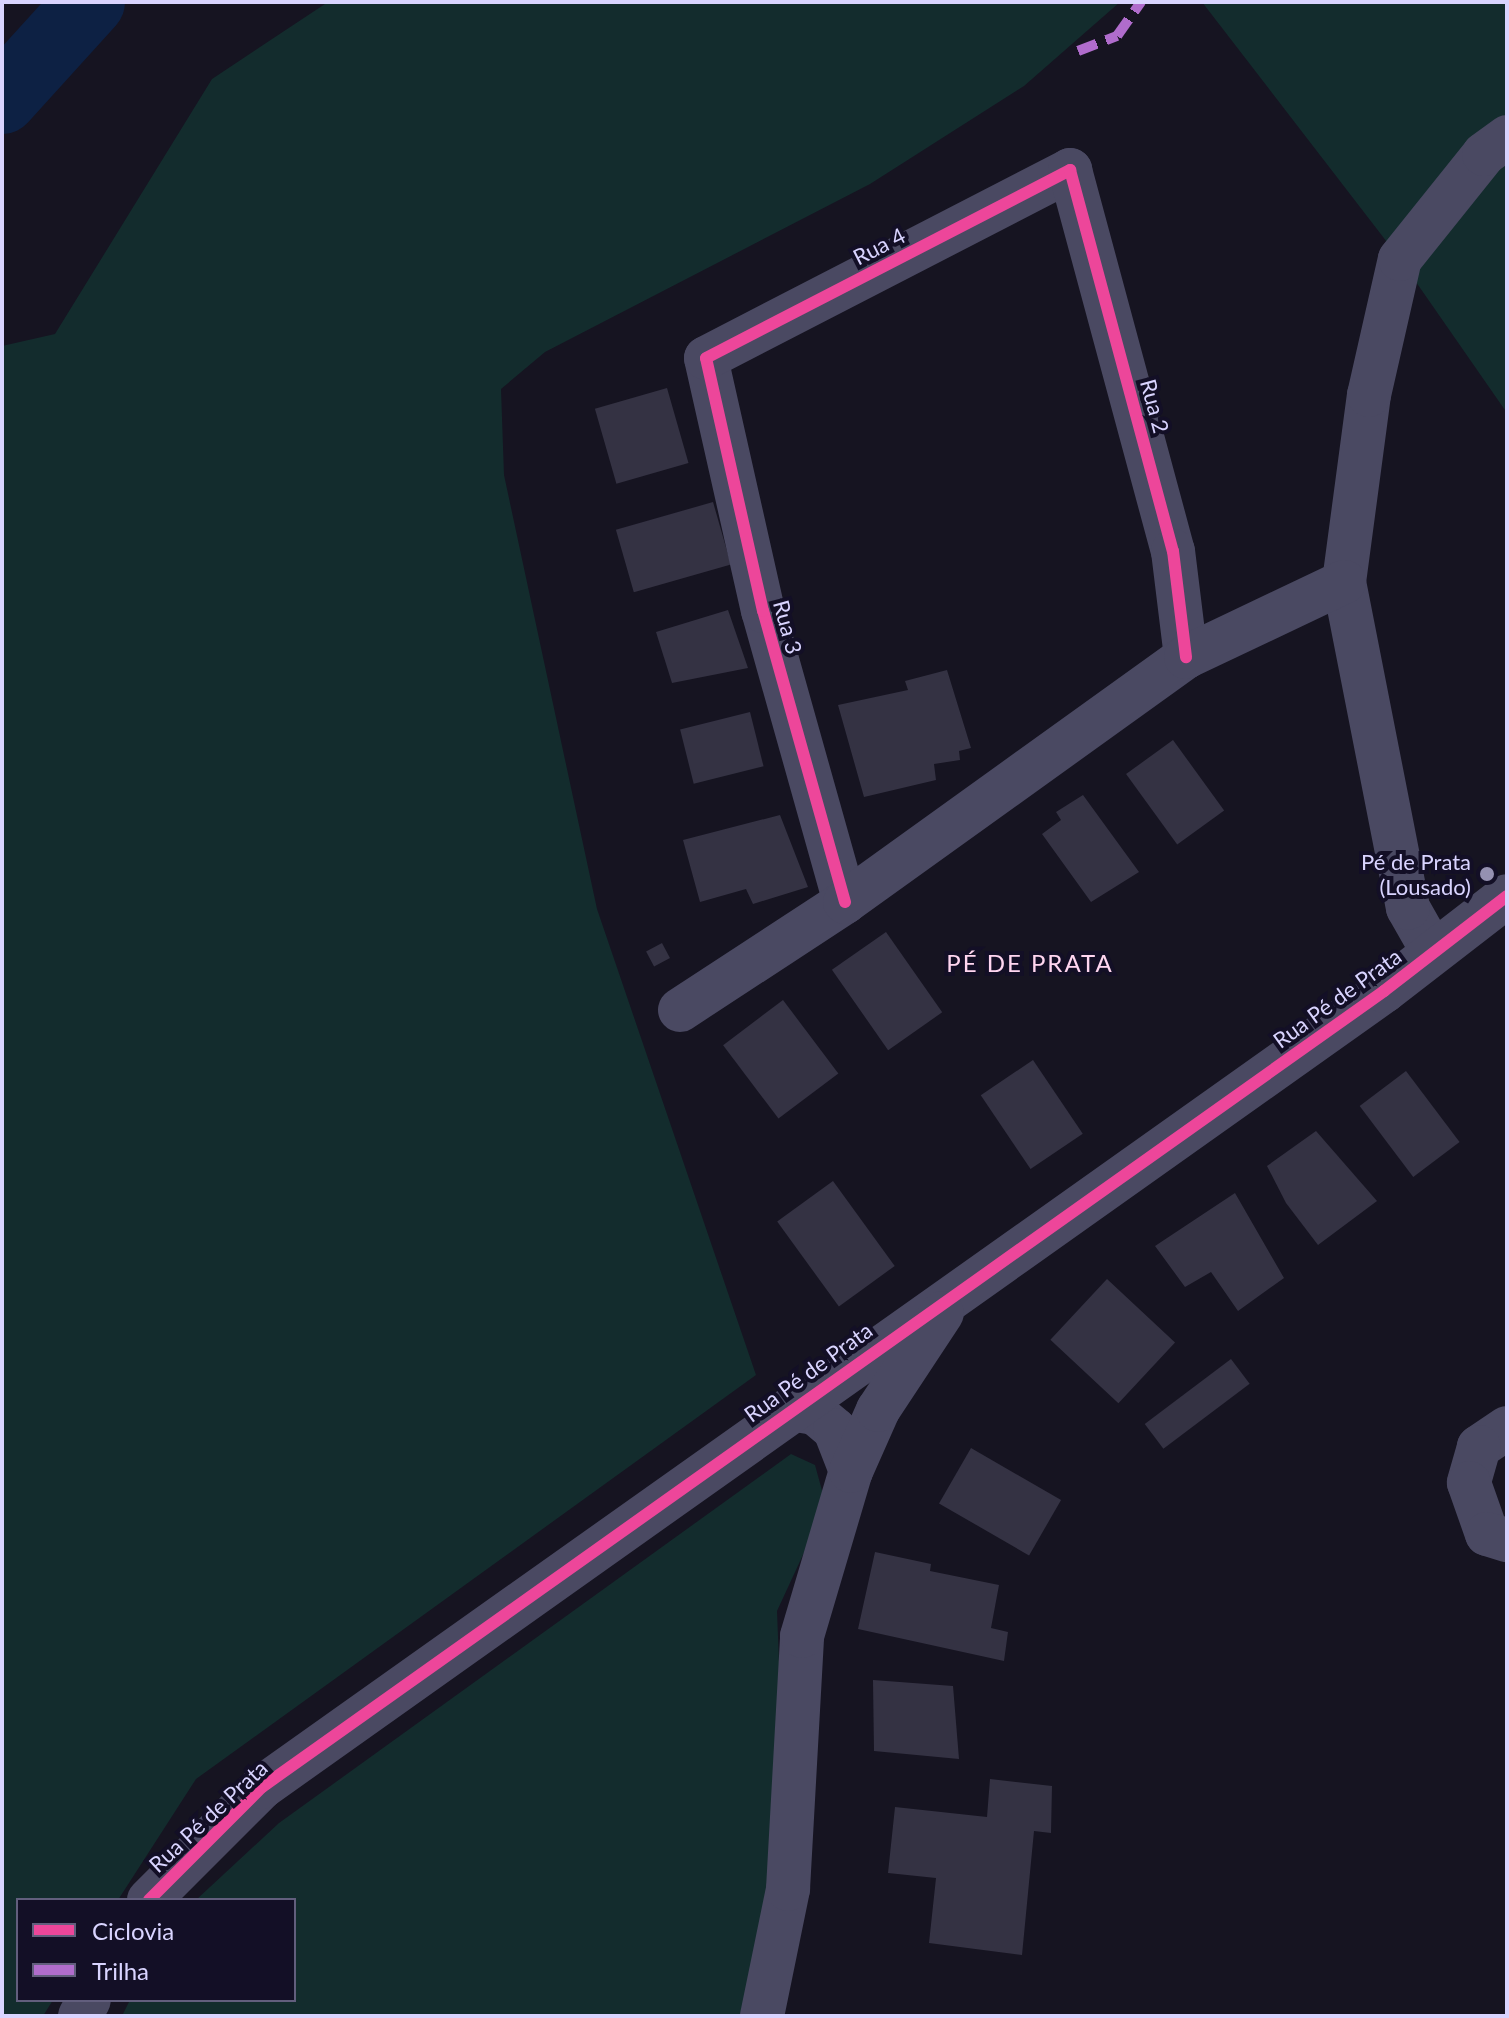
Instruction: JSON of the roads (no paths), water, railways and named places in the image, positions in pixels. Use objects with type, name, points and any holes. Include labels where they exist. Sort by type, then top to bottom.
[{"type":"street","points":[[1433,952],[1408,908],[1344,582],[1369,395],[1400,259],[1484,154],[1507,137]]},
{"type":"street","name":"Rua 4","points":[[706,358],[1070,170]]},
{"type":"street","name":"Rua 2","points":[[1070,170],[1173,551],[1186,657]]},
{"type":"street","name":"Rua 3","points":[[706,358],[763,611],[845,902]]},
{"type":"street","points":[[680,1010],[845,902],[1186,657],[1344,582]]},
{"type":"street","name":"Rua Pé de Prata","points":[[151,1898],[262,1787],[1433,952],[1507,896]]},
{"type":"street","name":"Rua Pé de Prata","points":[[762,2016],[788,1889],[802,1636],[851,1471],[878,1410],[960,1287]]},
{"type":"street","name":"Rua Pé de Prata","points":[[790,1409],[815,1413],[835,1430],[851,1471]]},
{"type":"street","points":[[1507,1428],[1479,1447],[1469,1483],[1487,1534],[1507,1540]]},
{"type":"waterway","points":[[2,99],[90,2]]},
{"type":"place","name":"Pé de Prata (Lousado)","points":[[1487,874]]},
{"type":"district","name":"PÉ DE PRATA","points":[[1030,963]]}]
